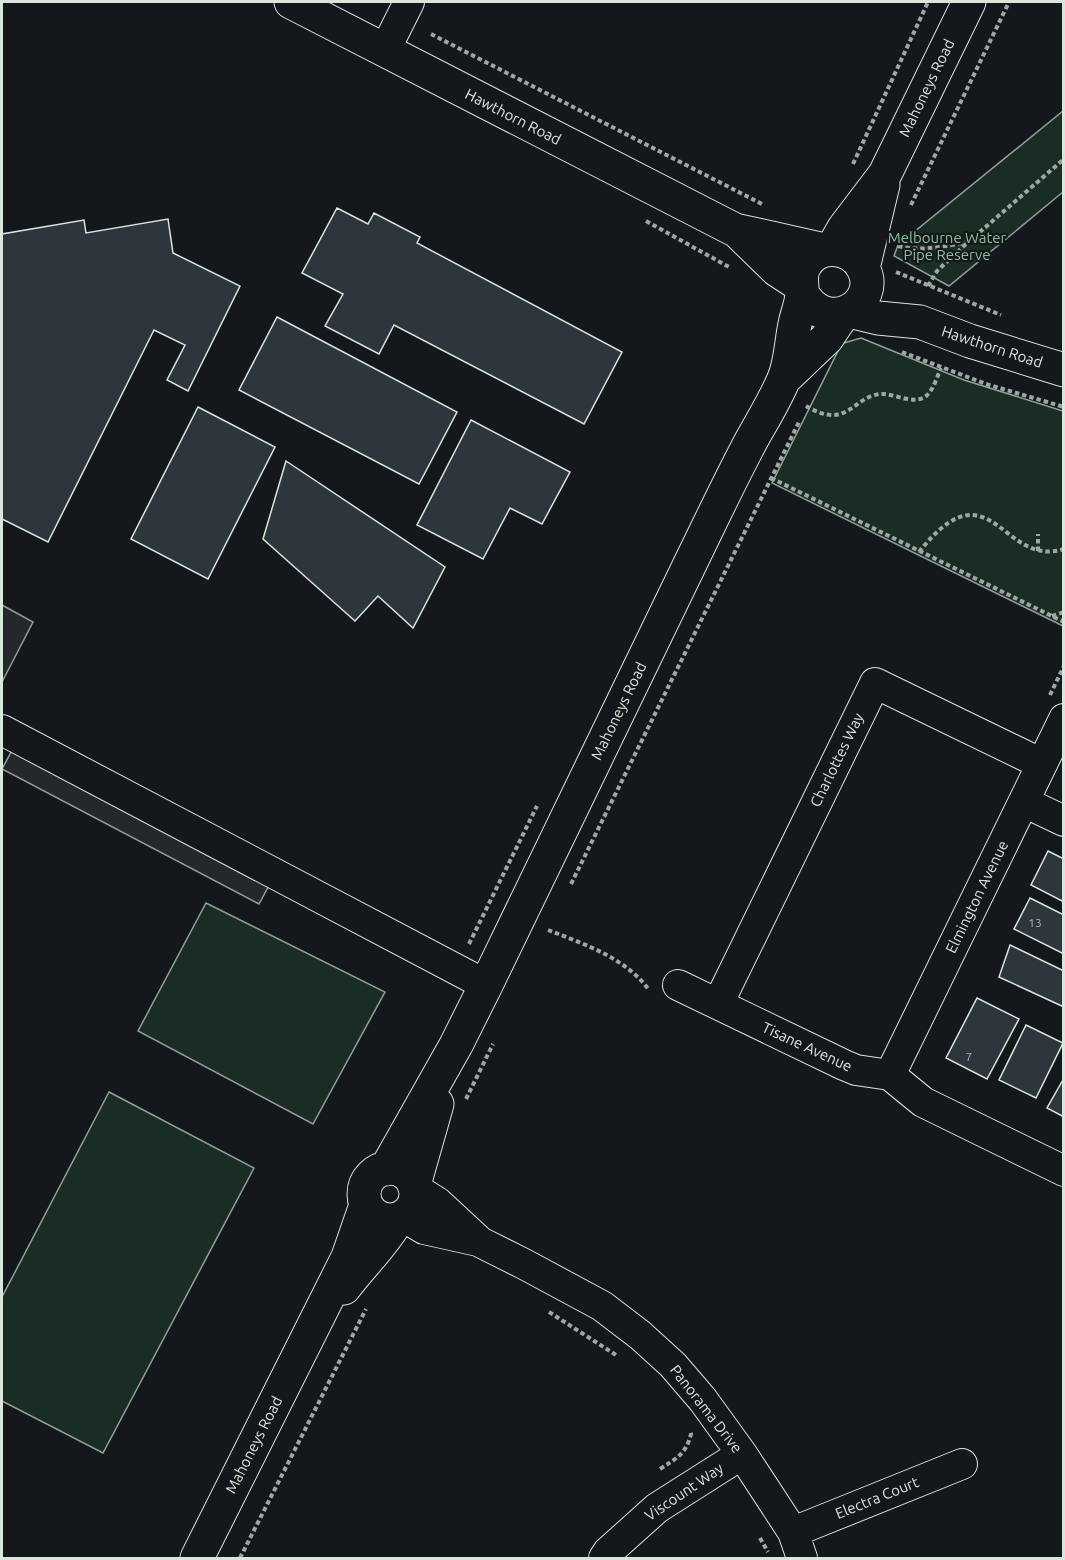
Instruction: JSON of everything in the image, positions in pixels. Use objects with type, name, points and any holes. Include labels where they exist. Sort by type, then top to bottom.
[{"type":"main road","name":"Hawthorn Road","points":[[291,2],[735,230],[829,249]]},
{"type":"main road","name":"Mahoneys Road","points":[[829,249],[885,174],[969,2]]},
{"type":"main road","name":"Mahoneys Road","points":[[874,270],[885,174]]},
{"type":"main road","name":"Hawthorn Road","points":[[735,230],[777,270],[801,289]]},
{"type":"main road","points":[[829,249],[850,254],[874,270],[864,295],[858,304],[846,312],[824,314],[814,309],[801,289],[804,267],[809,260],[829,249]]},
{"type":"main road","name":"Hawthorn Road","points":[[874,270],[885,293],[920,322]]},
{"type":"main road","name":"Mahoneys Road","points":[[386,1169],[456,1045],[733,474],[784,379],[801,289]]},
{"type":"main road","name":"Hawthorn Road","points":[[846,312],[920,322],[970,341],[1064,370]]},
{"type":"main road","name":"Mahoneys Road","points":[[784,379],[827,338],[846,312]]},
{"type":"main road","name":"Mahoneys Road","points":[[311,1332],[362,1264],[384,1243],[408,1202],[456,1045]]},
{"type":"main road","points":[[386,1169],[401,1171],[408,1175],[408,1202],[383,1220],[366,1205],[364,1189],[372,1175],[386,1169]]},
{"type":"main road","name":"Mahoneys Road","points":[[197,1558],[348,1257],[366,1205]]},
{"type":"street","points":[[385,50],[409,2]]},
{"type":"street","name":"Charlottes Way","points":[[718,1004],[875,683],[1042,764]]},
{"type":"street","name":"Elmington Avenue","points":[[890,1075],[1064,719]]},
{"type":"street","points":[[2,730],[486,985]]},
{"type":"street","points":[[1024,802],[1064,821]]},
{"type":"street","name":"Tisane Avenue","points":[[678,985],[844,1065],[856,1070],[890,1075]]},
{"type":"street","points":[[890,1075],[923,1102],[1064,1171]]},
{"type":"street","name":"Panorama Drive","points":[[408,1202],[437,1202],[478,1241],[602,1306],[640,1335],[673,1365],[703,1400],[742,1454],[798,1545]]},
{"type":"street","name":"Viscount Way","points":[[604,1558],[657,1508],[742,1454]]},
{"type":"street","name":"Electra Court","points":[[798,1545],[962,1464]]},
{"type":"path","points":[[850,169],[928,2]]},
{"type":"path","points":[[907,212],[1009,2]]},
{"type":"path","points":[[431,34],[764,205]]},
{"type":"path","points":[[480,100],[494,66]]},
{"type":"path","points":[[928,286],[937,271],[968,242],[1064,159]]},
{"type":"path","points":[[644,219],[733,269]]},
{"type":"path","points":[[892,244],[905,248],[924,248],[968,242]]},
{"type":"path","points":[[874,270],[901,275],[1001,315]]},
{"type":"path","points":[[924,362],[1028,398],[1064,407]]},
{"type":"path","points":[[806,406],[828,415],[852,410],[863,401],[881,394],[914,400],[923,398],[929,393],[941,368]]},
{"type":"path","points":[[569,887],[812,397]]},
{"type":"path","points":[[771,478],[1064,622]]},
{"type":"path","points":[[919,552],[938,530],[950,520],[962,516],[974,516],[995,523],[1007,530],[1022,544],[1038,551],[1064,549]]},
{"type":"path","points":[[1038,534],[1038,551]]},
{"type":"path","points":[[1051,616],[1064,612]]},
{"type":"path","points":[[465,951],[541,798]]},
{"type":"path","points":[[543,940],[548,930]]},
{"type":"path","points":[[465,1100],[496,1036]]},
{"type":"path","points":[[240,1558],[370,1300]]},
{"type":"path","points":[[542,1308],[623,1361]]},
{"type":"path","points":[[658,1471],[681,1456],[688,1447],[691,1434],[688,1428]]},
{"type":"path","points":[[757,1531],[771,1558]]},
{"type":"green space","name":"Melbourne Water Pipe Reserve","points":[[1063,111],[1063,192],[949,286],[894,256],[898,245]]},
{"type":"green space","points":[[861,338],[964,380],[1063,411],[1063,626],[772,483],[839,349],[844,343]]},
{"type":"green space","points":[[206,903],[385,992],[313,1124],[138,1031]]},
{"type":"green space","points":[[109,1092],[254,1168],[103,1453],[2,1401],[2,1297]]},
{"type":"shaded area","points":[[2,605],[33,622],[2,682]]},
{"type":"shaded area","points":[[24,728],[281,863],[259,904],[2,769]]},
{"type":"building","points":[[337,208],[368,224],[374,213],[420,237],[417,243],[622,352],[584,424],[394,325],[379,354],[325,326],[343,294],[302,273]]},
{"type":"building","points":[[168,219],[173,253],[240,286],[188,391],[167,380],[185,345],[154,330],[48,542],[2,519],[2,234],[84,220],[86,233]]},
{"type":"building","points":[[277,317],[457,412],[419,484],[239,390]]},
{"type":"building","points":[[198,407],[275,447],[208,579],[131,539]]},
{"type":"building","points":[[471,420],[570,472],[542,524],[510,508],[483,559],[417,525]]},
{"type":"building","points":[[286,461],[445,567],[413,628],[378,596],[355,621],[263,539]]},
{"type":"building","points":[[1048,851],[1064,859],[1064,902],[1031,885]]},
{"type":"building","points":[[1030,898],[1064,915],[1064,954],[1014,929]]},
{"type":"building","points":[[1010,945],[1064,971],[1064,1007],[999,977]]},
{"type":"building","points":[[977,998],[1019,1019],[987,1079],[946,1058]]},
{"type":"building","points":[[1026,1025],[1063,1043],[1036,1098],[999,1080]]},
{"type":"building","points":[[1064,1078],[1064,1117],[1047,1108]]}]
